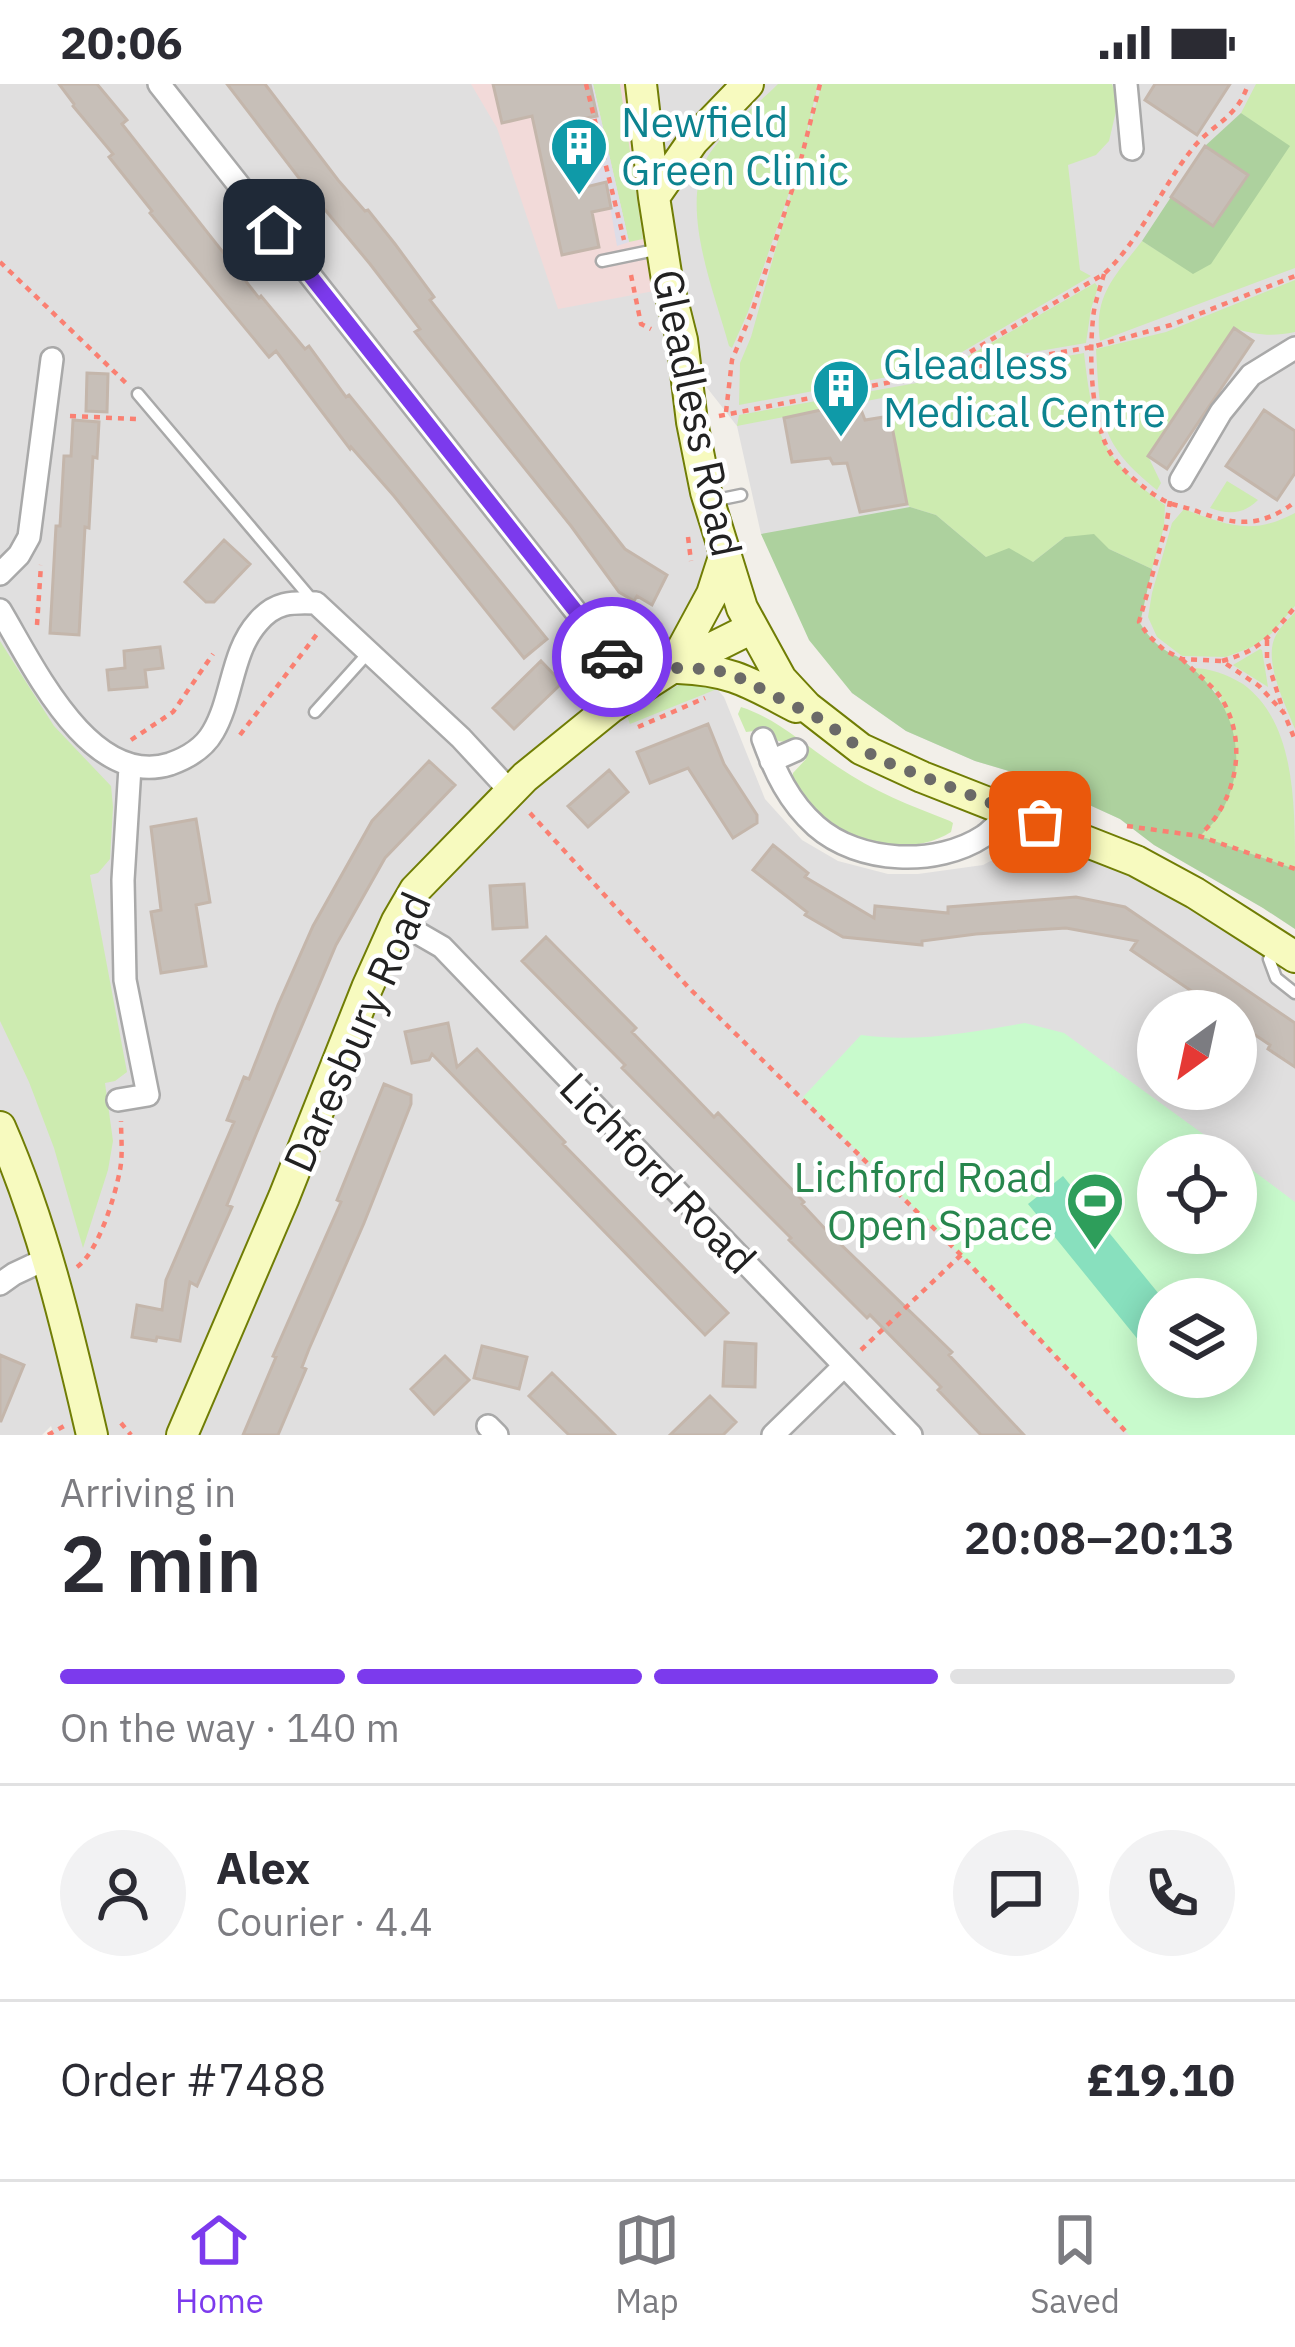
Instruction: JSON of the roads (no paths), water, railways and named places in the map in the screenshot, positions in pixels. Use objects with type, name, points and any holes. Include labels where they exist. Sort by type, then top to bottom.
[{"type":"street","points":[[159,84],[637,689]]},
{"type":"street","name":"Gleadless Road","points":[[641,84],[654,197],[709,501],[752,628],[781,679],[861,749],[1136,861],[1286,951]]},
{"type":"street","points":[[654,197],[701,132],[748,84]]},
{"type":"street","points":[[1126,84],[1132,149]]},
{"type":"street","points":[[1181,480],[1221,412],[1251,375],[1295,347]]},
{"type":"street","points":[[0,574],[29,537],[52,359]]},
{"type":"street","points":[[724,556],[712,593],[673,668],[734,675],[824,721]]},
{"type":"street","points":[[0,610],[82,735],[130,767],[165,766],[189,757],[210,738],[222,716],[244,644],[259,620],[288,602],[316,603],[511,791]]},
{"type":"street","name":"Daresbury Road","points":[[186,1432],[367,988],[397,920],[427,875],[511,791],[637,689],[752,628]]},
{"type":"street","points":[[796,750],[767,750],[781,784],[817,826],[846,845],[889,856],[951,852],[981,838],[1011,810]]},
{"type":"street","points":[[118,1100],[148,1095],[124,980],[123,880],[130,767]]},
{"type":"street","name":"Lichford Road","points":[[397,920],[442,947],[911,1435]]},
{"type":"street","points":[[0,1126],[33,1214],[92,1435]]},
{"type":"street","points":[[0,1284],[14,1274],[50,1272]]},
{"type":"street","points":[[773,1435],[844,1366]]},
{"type":"lane","points":[[602,261],[663,248]]},
{"type":"lane","points":[[139,394],[316,603]]},
{"type":"lane","points":[[709,501],[741,495]]},
{"type":"lane","points":[[315,712],[370,652]]},
{"type":"lane","points":[[1286,951],[1269,959],[1276,978],[1295,993]]},
{"type":"place","name":"Newfield Green Clinic","points":[[579,197]]},
{"type":"place","name":"Gleadless Medical Centre","points":[[841,439]]},
{"type":"place","name":"Lichford Road Open Space","points":[[1095,1252]]}]
